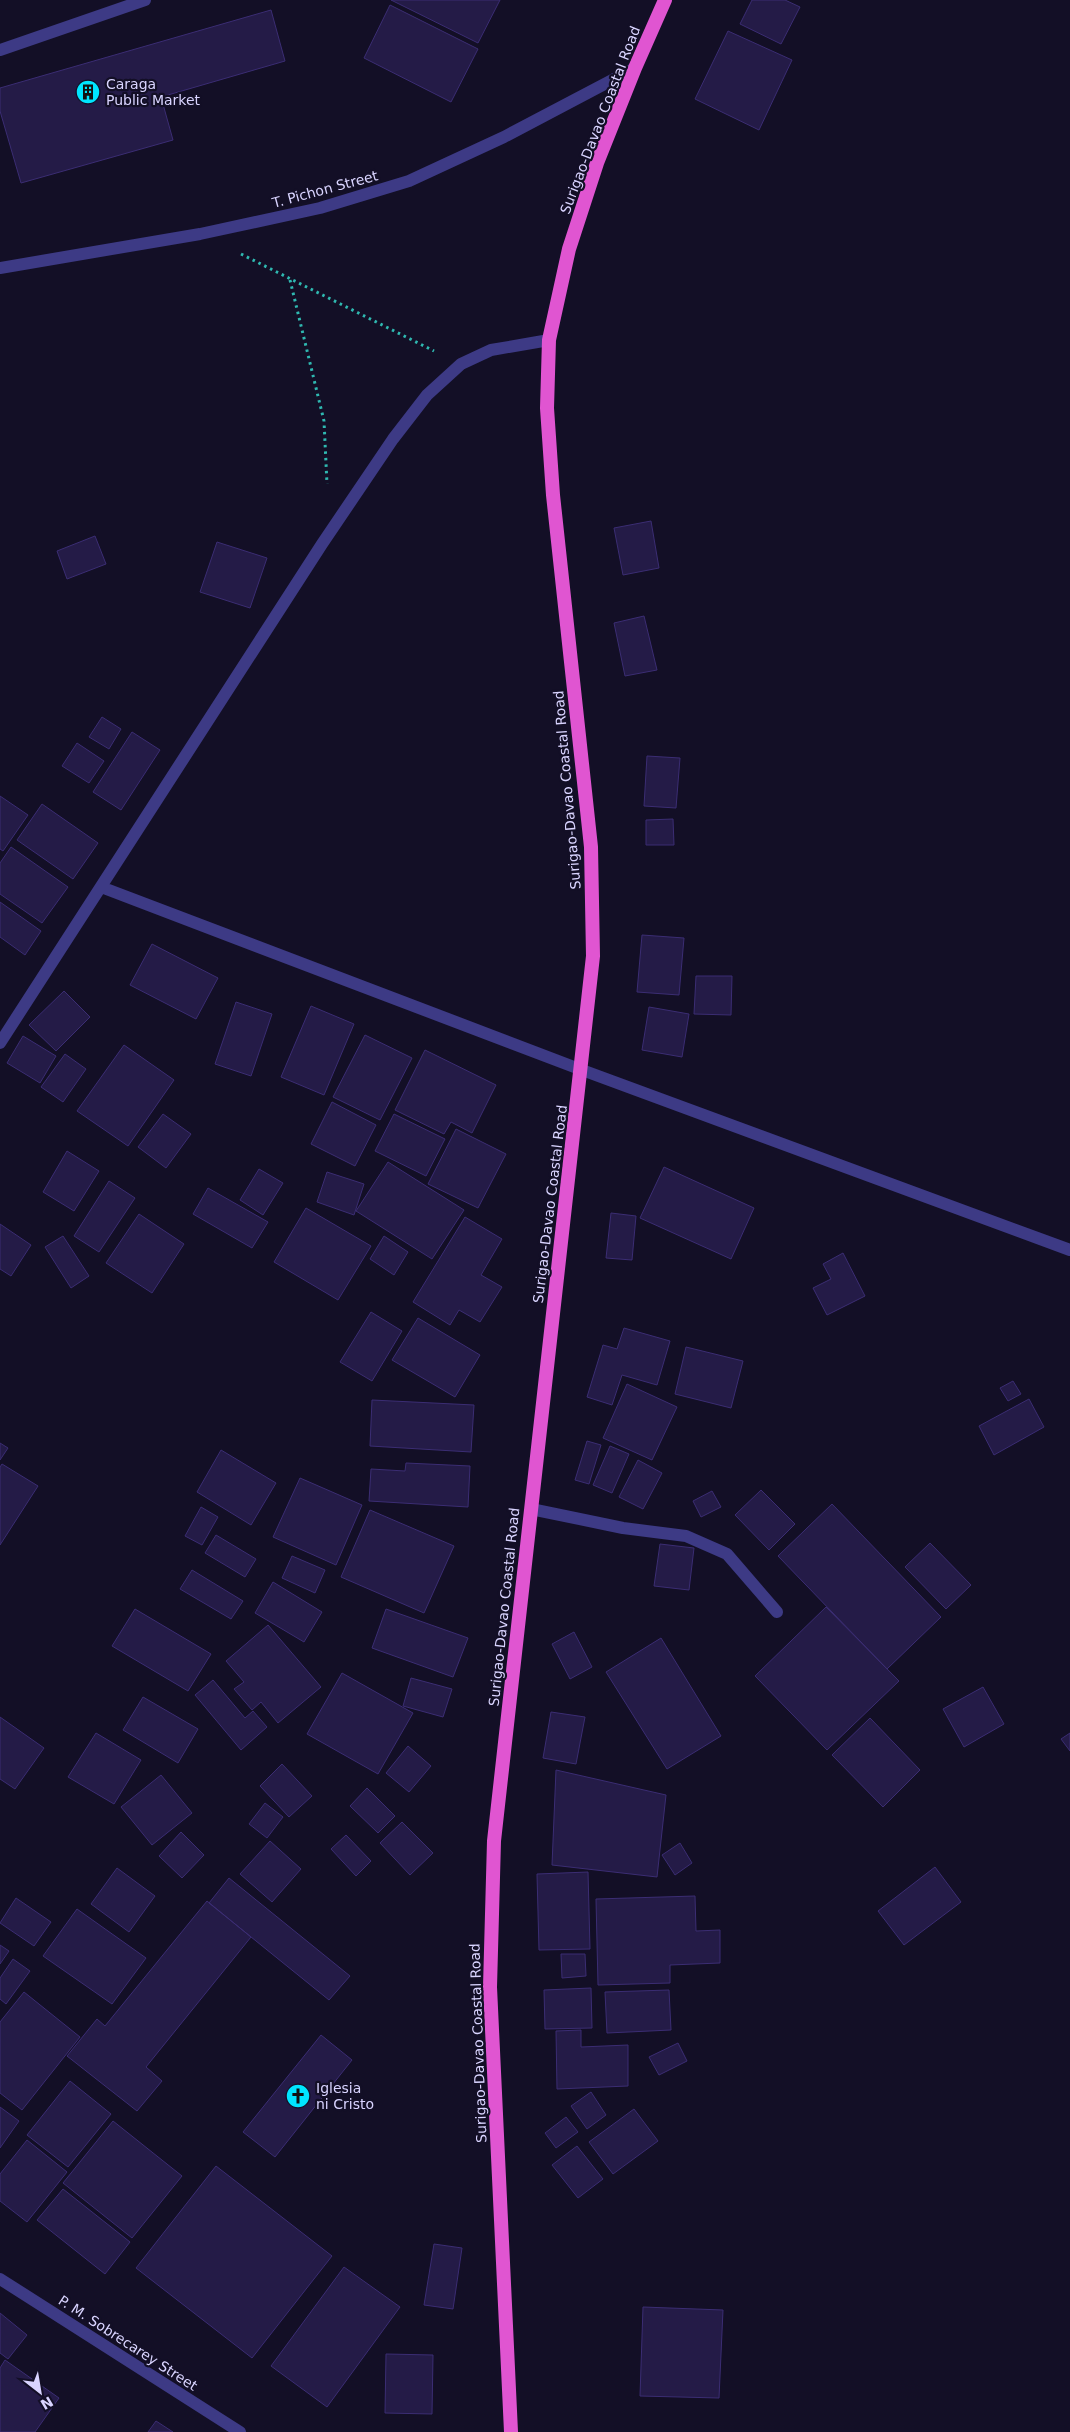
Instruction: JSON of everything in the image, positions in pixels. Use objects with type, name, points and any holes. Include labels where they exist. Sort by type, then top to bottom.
[{"type":"highway","name":"Surigao-Davao Coastal Road","points":[[511,2432],[490,1987],[494,1841],[582,1070],[593,956],[591,847],[554,495],[547,408],[549,340],[569,249],[597,163],[635,68],[665,0]]},
{"type":"street","points":[[0,50],[145,0]]},
{"type":"street","name":"T. Pichon Street","points":[[0,268],[200,234],[320,208],[409,181],[504,137],[635,68]]},
{"type":"street","points":[[0,1044],[322,544],[393,439],[427,395],[461,364],[491,350],[549,340]]},
{"type":"street","points":[[101,887],[582,1070],[1070,1250]]},
{"type":"street","points":[[531,1509],[623,1528],[686,1536],[727,1554],[777,1612]]},
{"type":"street","name":"P. M. Sobrecarey Street","points":[[0,2279],[240,2432]]},
{"type":"path","points":[[200,234],[461,364]]},
{"type":"path","points":[[290,279],[324,421],[328,473],[326,491]]},
{"type":"building","points":[[391,0],[500,0],[478,43]]},
{"type":"building","points":[[752,0],[785,0],[800,7],[781,44],[740,24]]},
{"type":"building","points":[[390,5],[478,49],[451,102],[364,58]]},
{"type":"building","name":"Caraga Public Market","points":[[271,10],[285,61],[161,97],[173,140],[21,183],[0,111],[0,88]]},
{"type":"building","points":[[728,31],[792,60],[759,130],[695,99]]},
{"type":"building","points":[[651,521],[659,568],[623,575],[614,528]]},
{"type":"building","points":[[95,536],[106,564],[67,579],[57,551]]},
{"type":"building","points":[[217,542],[267,558],[250,608],[200,592]]},
{"type":"building","points":[[644,616],[657,670],[625,676],[614,623]]},
{"type":"building","points":[[102,717],[121,729],[109,749],[89,737]]},
{"type":"building","points":[[132,732],[160,750],[121,810],[93,792]]},
{"type":"building","points":[[77,743],[104,761],[89,783],[62,766]]},
{"type":"building","points":[[647,756],[680,758],[676,808],[644,806]]},
{"type":"building","points":[[0,796],[28,815],[3,851],[0,849]]},
{"type":"building","points":[[42,804],[98,843],[73,879],[17,840]]},
{"type":"building","points":[[673,819],[674,845],[646,845],[646,820]]},
{"type":"building","points":[[11,847],[68,887],[42,923],[0,894],[0,863]]},
{"type":"building","points":[[0,902],[41,931],[25,955],[0,937]]},
{"type":"building","points":[[642,935],[684,938],[679,995],[637,992]]},
{"type":"building","points":[[152,944],[218,978],[196,1019],[130,985]]},
{"type":"building","points":[[696,976],[732,976],[731,1015],[694,1014]]},
{"type":"building","points":[[64,991],[90,1017],[56,1051],[29,1025]]},
{"type":"building","points":[[236,1002],[272,1014],[251,1076],[215,1064]]},
{"type":"building","points":[[311,1006],[354,1024],[324,1095],[281,1077]]},
{"type":"building","points":[[649,1007],[689,1014],[682,1057],[642,1050]]},
{"type":"building","points":[[365,1035],[412,1058],[380,1120],[333,1097]]},
{"type":"building","points":[[23,1036],[56,1056],[40,1083],[7,1063]]},
{"type":"building","points":[[124,1045],[174,1080],[128,1146],[77,1111]]},
{"type":"building","points":[[425,1050],[496,1085],[472,1133],[451,1122],[444,1134],[395,1110]]},
{"type":"building","points":[[65,1054],[86,1069],[63,1102],[41,1087]]},
{"type":"building","points":[[332,1102],[376,1125],[355,1166],[311,1144]]},
{"type":"building","points":[[163,1114],[191,1134],[166,1168],[138,1147]]},
{"type":"building","points":[[394,1114],[445,1139],[426,1176],[375,1151]]},
{"type":"building","points":[[456,1129],[506,1154],[478,1208],[428,1184]]},
{"type":"building","points":[[67,1151],[99,1171],[74,1211],[43,1192]]},
{"type":"building","points":[[388,1162],[464,1210],[432,1259],[356,1211]]},
{"type":"building","points":[[664,1167],[754,1208],[731,1259],[640,1218]]},
{"type":"building","points":[[259,1169],[283,1183],[263,1215],[240,1200]]},
{"type":"building","points":[[327,1172],[364,1184],[354,1215],[317,1202]]},
{"type":"building","points":[[109,1181],[135,1198],[99,1252],[74,1236]]},
{"type":"building","points":[[208,1188],[268,1222],[252,1248],[193,1214]]},
{"type":"building","points":[[306,1208],[371,1246],[338,1300],[274,1262]]},
{"type":"building","points":[[611,1213],[636,1216],[632,1260],[606,1258]]},
{"type":"building","points":[[139,1214],[184,1244],[152,1293],[106,1263]]},
{"type":"building","points":[[465,1217],[502,1239],[481,1275],[502,1287],[480,1322],[459,1310],[450,1325],[413,1302]]},
{"type":"building","points":[[0,1224],[31,1245],[11,1276],[0,1269]]},
{"type":"building","points":[[63,1236],[89,1276],[71,1288],[45,1247]]},
{"type":"building","points":[[384,1236],[408,1252],[394,1275],[370,1259]]},
{"type":"building","points":[[843,1253],[865,1296],[827,1315],[813,1288],[831,1279],[823,1264]]},
{"type":"building","points":[[371,1312],[402,1331],[372,1381],[340,1362]]},
{"type":"building","points":[[418,1318],[480,1355],[455,1397],[392,1360]]},
{"type":"building","points":[[624,1328],[670,1341],[657,1385],[622,1375],[612,1405],[587,1397],[603,1345],[617,1349]]},
{"type":"building","points":[[686,1347],[743,1361],[731,1408],[675,1394]]},
{"type":"building","points":[[1013,1381],[1021,1394],[1008,1401],[1000,1388]]},
{"type":"building","points":[[627,1384],[677,1407],[652,1460],[603,1438]]},
{"type":"building","points":[[1029,1399],[1044,1427],[994,1455],[979,1426]]},
{"type":"building","points":[[372,1400],[474,1405],[471,1452],[370,1446]]},
{"type":"building","points":[[587,1441],[601,1445],[589,1484],[575,1480]]},
{"type":"building","points":[[0,1443],[8,1448],[0,1460]]},
{"type":"building","points":[[610,1446],[629,1454],[612,1493],[593,1485]]},
{"type":"building","points":[[221,1450],[276,1483],[251,1525],[197,1492]]},
{"type":"building","points":[[638,1460],[662,1473],[643,1509],[619,1497]]},
{"type":"building","points":[[406,1463],[470,1466],[468,1507],[369,1501],[371,1469],[405,1471]]},
{"type":"building","points":[[2,1464],[38,1486],[0,1545],[0,1467]]},
{"type":"building","points":[[300,1478],[362,1505],[336,1565],[273,1537]]},
{"type":"building","points":[[761,1490],[795,1524],[769,1550],[735,1515]]},
{"type":"building","points":[[712,1491],[721,1507],[701,1517],[693,1501]]},
{"type":"building","points":[[832,1504],[941,1617],[887,1669],[778,1556]]},
{"type":"building","points":[[201,1507],[218,1517],[202,1545],[185,1536]]},
{"type":"building","points":[[370,1510],[454,1546],[424,1613],[341,1577]]},
{"type":"building","points":[[216,1535],[256,1559],[245,1577],[205,1553]]},
{"type":"building","points":[[930,1543],[971,1585],[946,1609],[905,1567]]},
{"type":"building","points":[[660,1544],[694,1548],[689,1590],[654,1586]]},
{"type":"building","points":[[292,1556],[325,1570],[315,1593],[282,1578]]},
{"type":"building","points":[[192,1570],[243,1601],[231,1619],[180,1589]]},
{"type":"building","points":[[273,1582],[322,1612],[304,1642],[255,1613]]},
{"type":"building","points":[[826,1607],[899,1681],[827,1750],[755,1676]]},
{"type":"building","points":[[135,1609],[211,1654],[188,1691],[112,1646]]},
{"type":"building","points":[[386,1609],[468,1638],[453,1677],[372,1648]]},
{"type":"building","points":[[268,1625],[321,1687],[278,1723],[261,1702],[252,1710],[234,1689],[244,1682],[226,1661]]},
{"type":"building","points":[[574,1632],[592,1667],[570,1679],[552,1644]]},
{"type":"building","points":[[661,1638],[721,1736],[667,1769],[606,1672]]},
{"type":"building","points":[[342,1673],[413,1713],[378,1774],[307,1734]]},
{"type":"building","points":[[411,1678],[452,1689],[443,1717],[403,1706]]},
{"type":"building","points":[[213,1680],[245,1718],[253,1711],[267,1727],[241,1750],[195,1695]]},
{"type":"building","points":[[983,1687],[1004,1724],[964,1747],[943,1709]]},
{"type":"building","points":[[143,1697],[198,1729],[178,1763],[123,1730]]},
{"type":"building","points":[[551,1712],[585,1717],[576,1764],[543,1758]]},
{"type":"building","points":[[0,1717],[44,1748],[15,1789],[0,1779]]},
{"type":"building","points":[[870,1718],[920,1770],[883,1807],[832,1755]]},
{"type":"building","points":[[96,1733],[141,1760],[114,1804],[68,1777]]},
{"type":"building","points":[[1070,1733],[1070,1751],[1061,1739]]},
{"type":"building","points":[[408,1746],[431,1766],[409,1792],[386,1773]]},
{"type":"building","points":[[282,1764],[312,1796],[289,1817],[260,1786]]},
{"type":"building","points":[[556,1770],[666,1795],[657,1877],[552,1865]]},
{"type":"building","points":[[161,1775],[192,1813],[152,1845],[121,1807]]},
{"type":"building","points":[[367,1788],[395,1816],[378,1833],[350,1806]]},
{"type":"building","points":[[265,1803],[283,1817],[267,1838],[249,1824]]},
{"type":"building","points":[[402,1822],[433,1853],[410,1875],[380,1843]]},
{"type":"building","points":[[181,1832],[204,1855],[182,1878],[159,1856]]},
{"type":"building","points":[[346,1835],[371,1861],[356,1876],[331,1849]]},
{"type":"building","points":[[270,1841],[301,1869],[272,1902],[240,1874]]},
{"type":"building","points":[[680,1843],[692,1863],[675,1875],[662,1855]]},
{"type":"building","points":[[935,1867],[961,1902],[904,1945],[878,1911]]},
{"type":"building","points":[[117,1868],[155,1896],[129,1932],[91,1904]]},
{"type":"building","points":[[588,1872],[590,1949],[539,1950],[537,1874]]},
{"type":"building","points":[[229,1878],[350,1976],[329,2000],[209,1903]]},
{"type":"building","points":[[695,1896],[696,1931],[720,1930],[720,1963],[670,1965],[670,1983],[598,1985],[596,1899]]},
{"type":"building","points":[[16,1898],[51,1922],[34,1946],[0,1923]]},
{"type":"building","points":[[207,1901],[251,1937],[146,2067],[162,2081],[137,2111],[67,2056],[97,2019],[105,2026]]},
{"type":"building","points":[[77,1909],[146,1958],[112,2004],[43,1956]]},
{"type":"building","points":[[0,1945],[9,1951],[0,1964]]},
{"type":"building","points":[[561,1954],[585,1954],[586,1976],[562,1978]]},
{"type":"building","points":[[13,1959],[30,1971],[6,2004],[0,1999],[0,1978]]},
{"type":"building","points":[[591,1988],[592,2028],[545,2029],[544,1990]]},
{"type":"building","points":[[669,1990],[671,2030],[607,2033],[605,1992]]},
{"type":"building","points":[[24,1992],[80,2037],[22,2110],[0,2093],[0,2022]]},
{"type":"building","points":[[581,2030],[581,2047],[628,2045],[628,2086],[557,2089],[556,2031]]},
{"type":"building","name":"Iglesia ni Cristo","points":[[321,2035],[352,2060],[275,2157],[243,2132]]},
{"type":"building","points":[[678,2043],[687,2061],[659,2075],[649,2057]]},
{"type":"building","points":[[70,2081],[111,2114],[68,2167],[27,2135]]},
{"type":"building","points":[[591,2092],[606,2115],[587,2129],[571,2106]]},
{"type":"building","points":[[0,2107],[19,2121],[0,2148]]},
{"type":"building","points":[[634,2109],[658,2141],[613,2174],[589,2142]]},
{"type":"building","points":[[566,2117],[578,2132],[556,2148],[545,2133]]},
{"type":"building","points":[[113,2121],[182,2176],[132,2238],[63,2183]]},
{"type":"building","points":[[27,2140],[67,2172],[27,2222],[0,2201],[0,2174]]},
{"type":"building","points":[[577,2146],[603,2179],[578,2198],[552,2165]]},
{"type":"building","points":[[216,2166],[332,2256],[252,2358],[136,2268]]},
{"type":"building","points":[[63,2189],[130,2242],[105,2274],[37,2220]]},
{"type":"building","points":[[434,2244],[462,2248],[453,2309],[424,2305]]},
{"type":"building","points":[[344,2267],[400,2307],[327,2407],[271,2366]]},
{"type":"building","points":[[643,2307],[723,2310],[719,2398],[640,2396]]},
{"type":"building","points":[[0,2313],[27,2335],[8,2359],[0,2353]]},
{"type":"building","points":[[386,2354],[433,2355],[432,2414],[385,2413]]},
{"type":"building","points":[[5,2360],[59,2398],[35,2432],[0,2432],[0,2368]]},
{"type":"building","points":[[156,2421],[173,2432],[148,2432]]},
{"type":"place","name":"Caraga Public Market","points":[[88,92]]},
{"type":"place","name":"Iglesia ni Cristo","points":[[298,2096]]}]
